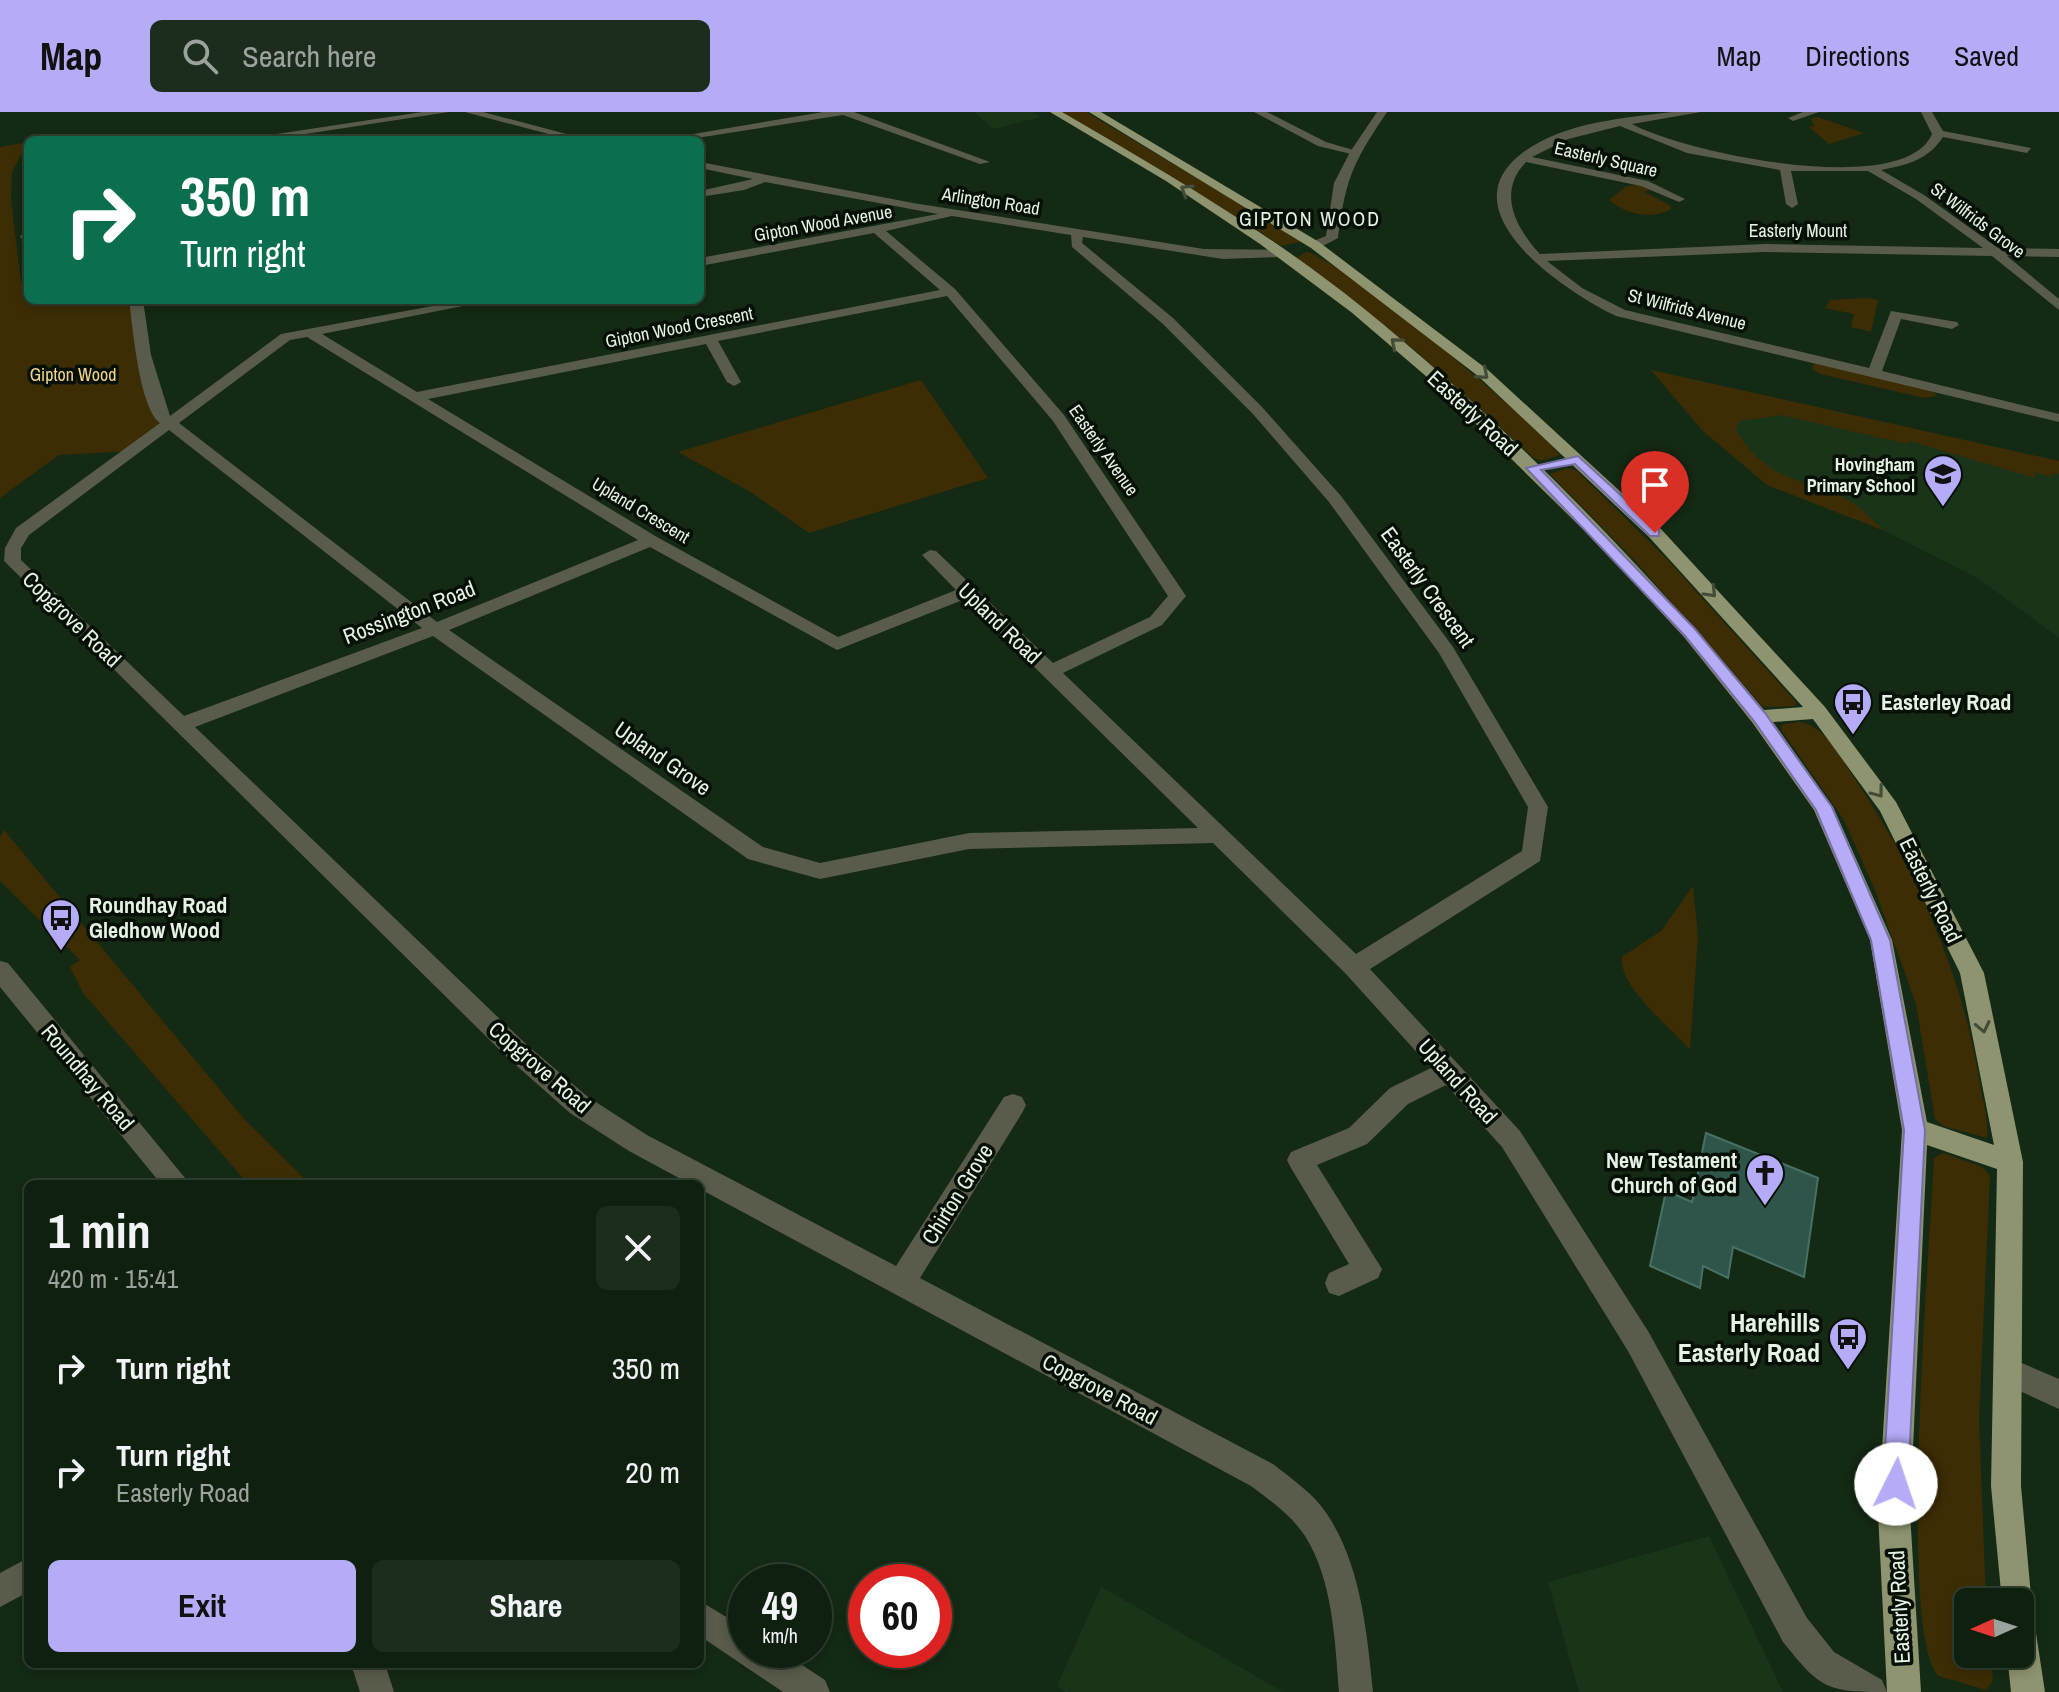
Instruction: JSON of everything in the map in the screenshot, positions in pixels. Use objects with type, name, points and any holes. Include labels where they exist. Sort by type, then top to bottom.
[{"type":"main road","name":"Easterly Road","points":[[1055,112],[1170,179],[1279,253],[1356,309],[1439,380],[1655,533],[1818,712],[1889,807],[1972,973],[2010,1162],[2010,1372],[2006,1486],[2017,1588]]},
{"type":"main road","name":"Easterly Road","points":[[1094,112],[1315,245],[1483,373],[1759,717],[1823,807],[1881,940],[1915,1130],[1894,1513],[1904,1692]]},
{"type":"main road","points":[[1759,717],[1818,712]]},
{"type":"main road","points":[[1915,1130],[2010,1162]]},
{"type":"main road","points":[[2025,1668],[2028,1692]]},
{"type":"street","points":[[272,136],[444,112]]},
{"type":"street","points":[[470,112],[568,136]]},
{"type":"street","points":[[689,136],[844,112],[984,162]]},
{"type":"street","points":[[1259,112],[1322,144],[1355,152]]},
{"type":"street","points":[[1315,245],[1332,238],[1340,183],[1355,152],[1382,112]]},
{"type":"street","points":[[1610,112],[1622,123],[1691,151],[1785,168],[1870,168],[1921,155],[1934,145],[1939,133],[1934,120],[1926,112]]},
{"type":"street","points":[[1523,158],[1569,136],[1622,123],[1696,112]]},
{"type":"street","points":[[1793,118],[1814,112]]},
{"type":"street","points":[[1939,133],[2027,150]]},
{"type":"street","name":"Easterly Square","points":[[1523,158],[1644,183],[1679,199]]},
{"type":"street","name":"St Wilfrids Avenue","points":[[1523,158],[1506,183],[1503,199],[1519,239],[1575,290],[1621,313],[1875,371],[2059,418]]},
{"type":"street","name":"Arlington Road","points":[[704,166],[950,213],[1077,233],[1231,255],[1279,253]]},
{"type":"street","points":[[1785,168],[1792,204]]},
{"type":"street","name":"St Wilfrids Grove","points":[[1870,168],[1920,197],[2059,306]]},
{"type":"street","points":[[704,193],[744,187],[764,179]]},
{"type":"street","name":"Gipton Wood Avenue","points":[[704,261],[937,220],[950,213]]},
{"type":"street","name":"Easterly Avenue","points":[[879,231],[950,292],[1059,418],[1177,596],[1156,621],[1050,672]]},
{"type":"street","name":"Easterly Crescent","points":[[1077,233],[1076,244],[1168,321],[1257,410],[1335,499],[1447,651],[1538,807],[1532,855],[1354,967]]},
{"type":"street","name":"Easterly Mount","points":[[1537,258],[1765,248],[2059,253]]},
{"type":"street","name":"Gipton Wood Crescent","points":[[414,397],[950,292]]},
{"type":"street","points":[[137,304],[144,355],[159,415],[170,422],[286,337],[463,304]]},
{"type":"street","points":[[1875,371],[1896,314],[1952,325]]},
{"type":"street","name":"Upland Crescent","points":[[307,331],[651,541],[837,644],[968,592]]},
{"type":"street","points":[[710,339],[734,382]]},
{"type":"street","name":"Upland Grove","points":[[170,422],[435,629],[756,853],[820,871],[969,841],[1216,835]]},
{"type":"street","name":"Copgrove Road","points":[[170,422],[22,532],[13,548],[12,561],[517,1051],[579,1105],[638,1143],[1262,1475],[1291,1496],[1316,1526],[1333,1562],[1356,1692]]},
{"type":"street","name":"Rossington Road","points":[[183,724],[435,629],[651,541]]},
{"type":"street","name":"Upland Road","points":[[930,555],[1354,967],[1511,1139],[1638,1341],[1795,1630],[1822,1664],[1870,1692]]},
{"type":"street","name":"Roundhay Road","points":[[0,970],[174,1180]]},
{"type":"street","points":[[1339,1283],[1368,1269],[1300,1160],[1358,1136],[1399,1096],[1450,1071]]},
{"type":"street","name":"Chirton Grove","points":[[901,1283],[1013,1105]]},
{"type":"street","points":[[2010,1372],[2059,1394]]},
{"type":"street","points":[[0,1591],[24,1576]]},
{"type":"street","points":[[704,1620],[728,1636]]},
{"type":"street","points":[[369,1668],[377,1692]]},
{"type":"street","points":[[774,1668],[802,1689]]},
{"type":"shaded area","points":[[974,112],[1032,112],[1041,117],[993,129]]},
{"type":"shaded area","name":"Hovingham Primary School","points":[[1651,370],[2059,461],[2059,638],[1979,579],[1885,531],[1767,485],[1702,430]]},
{"type":"shaded area","points":[[1709,1536],[1783,1692],[1579,1692],[1548,1582]]},
{"type":"shaded area","points":[[1101,1587],[1283,1692],[1066,1692],[1057,1686]]},
{"type":"green space","points":[[1062,112],[1086,112],[1251,210],[1247,220],[1243,221]]},
{"type":"green space","points":[[1818,117],[1864,133],[1829,144],[1809,127],[1814,126],[1811,119]]},
{"type":"green space","name":"Gipton Wood","points":[[24,143],[24,150],[12,172],[11,199],[21,282],[24,284],[24,304],[137,304],[144,355],[170,422],[131,451],[59,455],[0,498],[0,147]]},
{"type":"green space","points":[[1640,185],[1651,189],[1645,192],[1671,206],[1671,209],[1663,213],[1638,214],[1622,209],[1609,200],[1626,186]]},
{"type":"green space","points":[[1259,216],[1300,242],[1281,246],[1252,227],[1255,217]]},
{"type":"green space","points":[[1306,252],[1354,280],[1436,343],[1516,411],[1560,455],[1541,461],[1534,458],[1416,351],[1296,258]]},
{"type":"green space","points":[[1830,300],[1878,300],[1871,332],[1851,327],[1854,314],[1825,308]]},
{"type":"green space","points":[[1819,363],[1929,388],[1937,396],[1925,398],[1820,374],[1812,369]]},
{"type":"green space","points":[[1651,370],[2059,461],[2059,474],[2053,473],[2049,477],[2036,472],[2035,478],[1909,441],[1907,444],[1781,415],[1739,421],[1736,430],[1762,462],[1788,477],[1852,502],[1885,531],[1767,485],[1702,430]]},
{"type":"green space","points":[[921,380],[988,478],[809,533],[749,491],[678,452]]},
{"type":"green space","points":[[1567,468],[1576,470],[1667,559],[1796,702],[1795,706],[1763,707],[1637,563],[1550,474]]},
{"type":"green space","points":[[1799,722],[1824,735],[1837,751],[1876,811],[1916,885],[1949,963],[1962,1003],[1985,1111],[1987,1138],[1943,1126],[1935,1119],[1916,1004],[1875,890],[1844,820],[1782,731],[1781,725]]},
{"type":"green space","points":[[4,830],[245,1120],[306,1180],[245,1180],[83,993],[70,967],[80,960],[0,881],[0,837]]},
{"type":"green space","points":[[1693,886],[1698,937],[1690,1049],[1636,993],[1623,968],[1622,957],[1661,931]]},
{"type":"green space","points":[[1943,1153],[1982,1167],[1990,1176],[1979,1418],[1985,1588],[1954,1588],[1954,1668],[1992,1668],[1993,1681],[1986,1690],[1939,1676],[1926,1645],[1920,1589],[1919,1431],[1934,1158]]},
{"type":"building","name":"New Testament Church of God","points":[[1706,1133],[1818,1178],[1804,1277],[1733,1247],[1728,1278],[1703,1266],[1700,1288],[1650,1266],[1666,1191],[1692,1202]]},
{"type":"place","name":"Hovingham Primary School","points":[[1943,508]]},
{"type":"place","name":"Easterley Road","points":[[1853,736]]},
{"type":"place","name":"Roundhay Road Gledhow Wood","points":[[61,952]]},
{"type":"place","name":"New Testament Church of God","points":[[1765,1207]]},
{"type":"place","name":"Harehills Easterly Road","points":[[1848,1371]]},
{"type":"district","name":"GIPTON WOOD","points":[[1310,218]]},
{"type":"route","points":[[1655,533],[1578,460],[1532,468],[1690,633],[1759,717],[1823,807],[1881,940],[1904,1054],[1915,1130],[1896,1484]]}]
